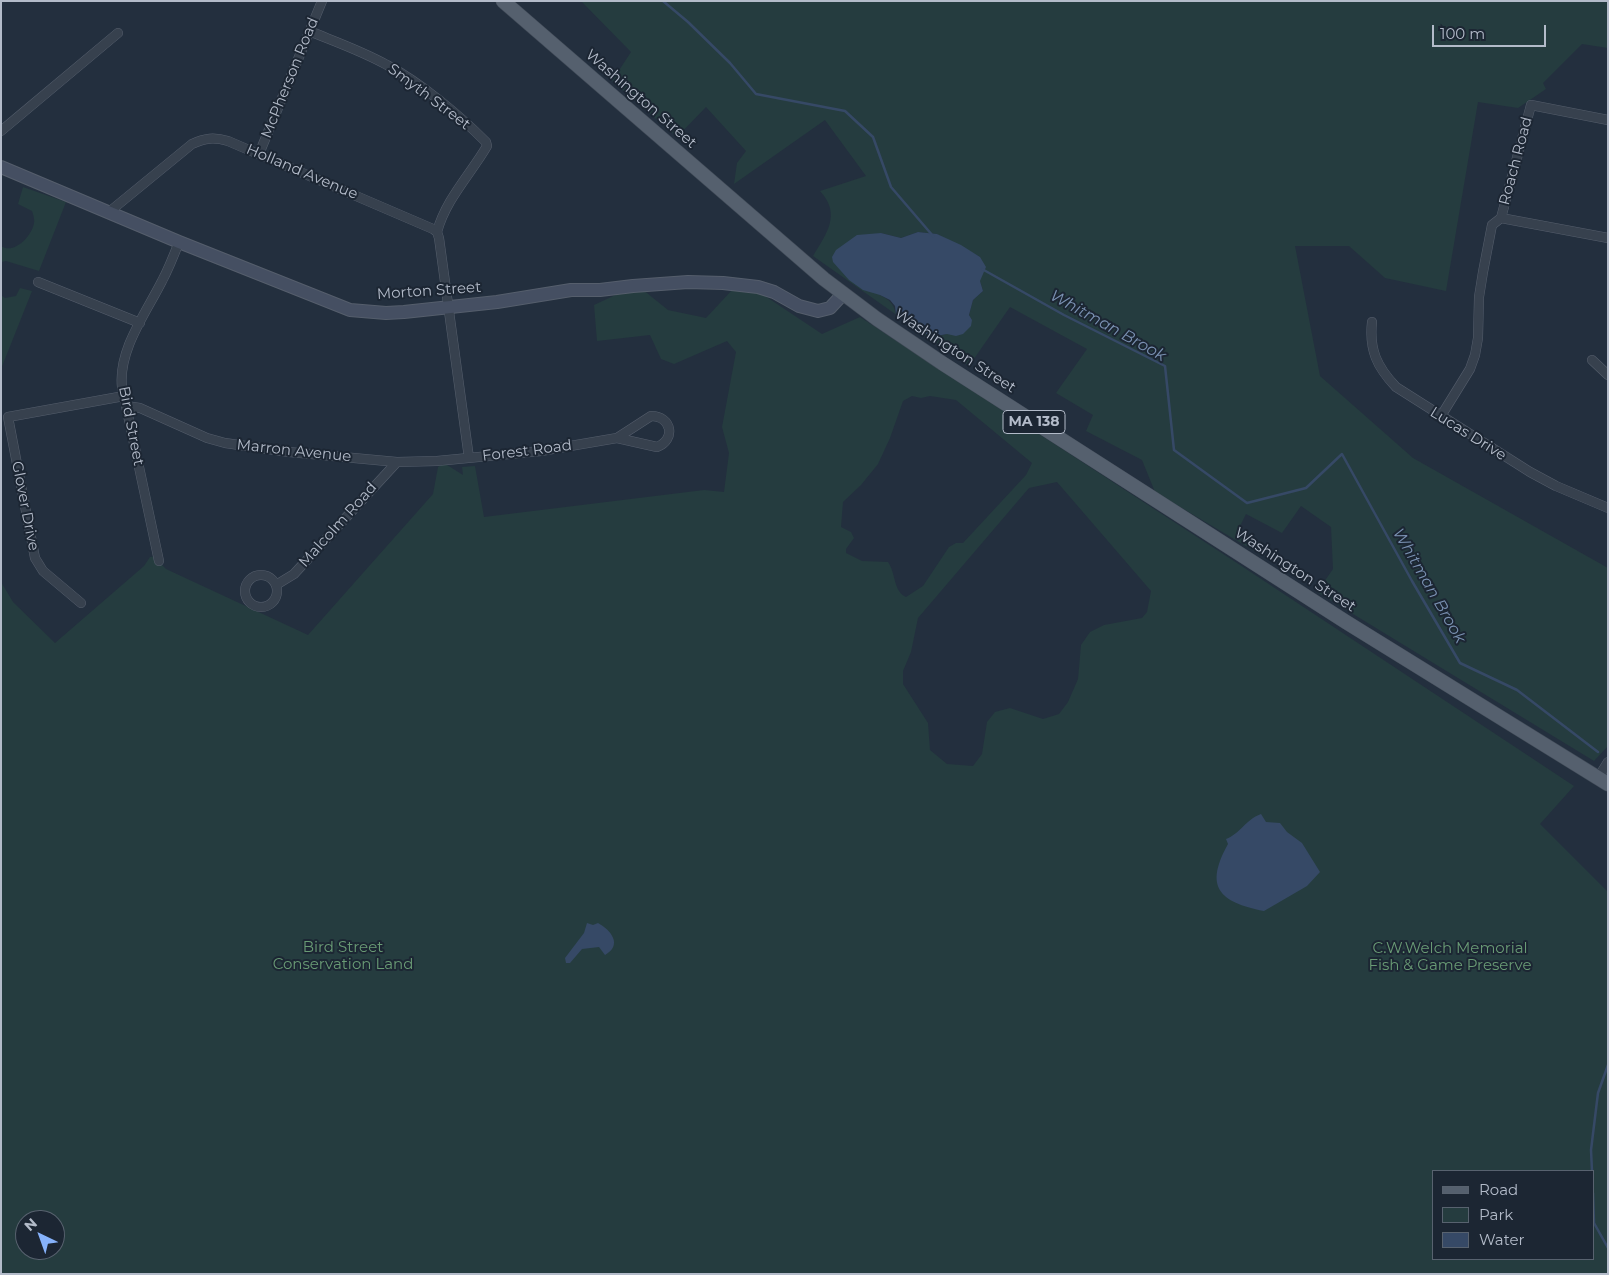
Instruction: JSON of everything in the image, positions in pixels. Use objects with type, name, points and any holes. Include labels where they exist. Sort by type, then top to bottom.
[{"type":"main road","name":"Washington Street","points":[[503,1],[795,254],[843,294],[889,328],[1338,617],[1603,781]]},
{"type":"street","name":"McPherson Road","points":[[259,154],[322,1]]},
{"type":"street","name":"Smyth Street","points":[[309,31],[353,48],[399,71],[467,123],[486,142],[487,146],[450,200],[441,218],[437,232]]},
{"type":"street","points":[[1,131],[118,33]]},
{"type":"street","name":"Roach Road","points":[[1440,416],[1470,369],[1475,355],[1478,338],[1479,297],[1492,225],[1500,218],[1531,105],[1608,120]]},
{"type":"street","name":"Holland Avenue","points":[[109,212],[180,153],[201,140],[211,138],[228,140],[423,224],[437,232]]},
{"type":"street","name":"Morton Street","points":[[1,167],[179,242],[350,310],[386,313],[449,308],[571,290],[600,290],[688,282],[758,287],[774,292],[799,306],[818,311],[830,308],[843,294]]},
{"type":"street","points":[[1500,218],[1608,238]]},
{"type":"street","points":[[437,232],[440,238],[449,308]]},
{"type":"street","name":"Bird Street","points":[[159,560],[124,396],[121,369],[124,354],[164,278],[179,242]]},
{"type":"street","points":[[38,282],[140,323]]},
{"type":"street","name":"Forest Road","points":[[449,308],[469,458],[542,451],[617,438],[657,447],[668,439],[670,430],[668,423],[663,419],[658,416],[651,416],[617,438]]},
{"type":"street","name":"Lucas Drive","points":[[1372,322],[1372,348],[1381,369],[1406,394],[1542,479],[1608,508]]},
{"type":"street","points":[[1592,360],[1608,375]]},
{"type":"street","name":"Glover Drive","points":[[81,603],[43,571],[35,558],[5,418],[124,396]]},
{"type":"street","name":"Marron Avenue","points":[[126,406],[140,408],[207,438],[225,443],[289,452],[397,462],[469,458]]},
{"type":"street","name":"Malcolm Road","points":[[276,585],[294,574],[397,462]]},
{"type":"street","points":[[1603,781],[1608,762]]},
{"type":"green space","points":[[581,1],[1608,1],[1608,48],[1582,44],[1543,83],[1546,89],[1518,108],[1478,102],[1446,291],[1385,278],[1349,246],[1295,246],[1320,376],[1413,458],[1608,568],[1608,746],[1594,761],[1317,592],[1333,569],[1331,527],[1301,506],[1282,533],[1246,514],[1238,530],[1267,548],[1261,555],[1155,492],[1142,460],[1086,431],[1093,415],[1056,393],[1087,349],[1010,307],[969,366],[898,316],[931,336],[941,336],[972,320],[969,315],[973,300],[983,291],[980,281],[980,257],[937,234],[918,232],[901,238],[881,233],[880,295],[891,302],[896,314],[813,256],[827,232],[831,216],[827,200],[820,191],[866,176],[825,120],[734,184],[737,163],[746,151],[706,107],[677,137],[612,81],[631,52]]},
{"type":"green space","points":[[23,187],[66,202],[39,271],[6,261],[1,262],[1,246],[11,248],[17,246],[22,243],[33,228],[32,211],[18,204]]},
{"type":"green space","name":"Bird Street Conservation Land","points":[[637,285],[668,310],[706,318],[733,289],[759,292],[822,334],[860,317],[1574,786],[1540,824],[1608,892],[1608,1274],[1,1274],[1,582],[13,602],[55,643],[144,566],[150,557],[163,555],[162,565],[166,569],[308,635],[433,494],[438,467],[444,463],[463,475],[462,467],[475,466],[484,517],[704,490],[724,492],[729,453],[722,427],[736,352],[727,341],[674,364],[661,359],[650,335],[597,341],[594,305]],"holes":[[[912,396],[921,398],[930,396],[956,400],[1032,463],[1026,475],[963,543],[956,543],[949,547],[923,586],[906,597],[899,591],[888,562],[862,561],[846,553],[846,549],[854,538],[851,532],[841,527],[843,502],[861,485],[878,464],[890,438],[903,401]],[[1057,482],[1151,591],[1147,612],[1142,618],[1104,625],[1090,632],[1081,645],[1078,679],[1068,702],[1059,714],[1043,719],[1010,708],[995,712],[987,722],[982,754],[973,766],[947,764],[930,750],[928,723],[903,684],[903,671],[911,652],[918,618],[1029,488]]]},
{"type":"green space","points":[[20,288],[32,291],[1,369],[1,295],[5,298],[16,296]]},
{"type":"water","points":[[918,232],[937,234],[961,245],[980,257],[986,267],[980,281],[983,291],[973,300],[969,315],[972,320],[971,326],[963,334],[931,337],[896,315],[895,306],[890,300],[863,290],[849,280],[833,262],[832,257],[836,250],[857,235],[881,233],[901,238]]},
{"type":"water","points":[[1261,814],[1266,822],[1280,823],[1287,832],[1302,843],[1320,872],[1307,886],[1264,911],[1236,903],[1220,890],[1217,882],[1217,871],[1228,844],[1226,839]]},
{"type":"water","points":[[587,923],[593,925],[598,923],[607,930],[613,938],[613,947],[605,955],[599,947],[582,949],[570,963],[566,963],[565,958],[584,933]]},
{"type":"waterway","name":"Whitman Brook","points":[[663,1],[688,22],[730,63],[756,94],[845,111],[873,137],[891,187],[933,236]]},
{"type":"waterway","name":"Whitman Brook","points":[[982,269],[1064,315],[1165,366],[1174,450],[1247,503],[1306,488],[1342,454],[1460,663],[1517,690],[1598,752]]},
{"type":"waterway","name":"Whitman Brook","points":[[1592,1170],[1591,1150],[1598,1093],[1608,1065]]},
{"type":"waterway","name":"Whitman Brook","points":[[1594,1223],[1608,1248]]},
{"type":"park label","name":"C.W.Welch Memorial Fish & Game Preserve","points":[[1450,958]]}]
